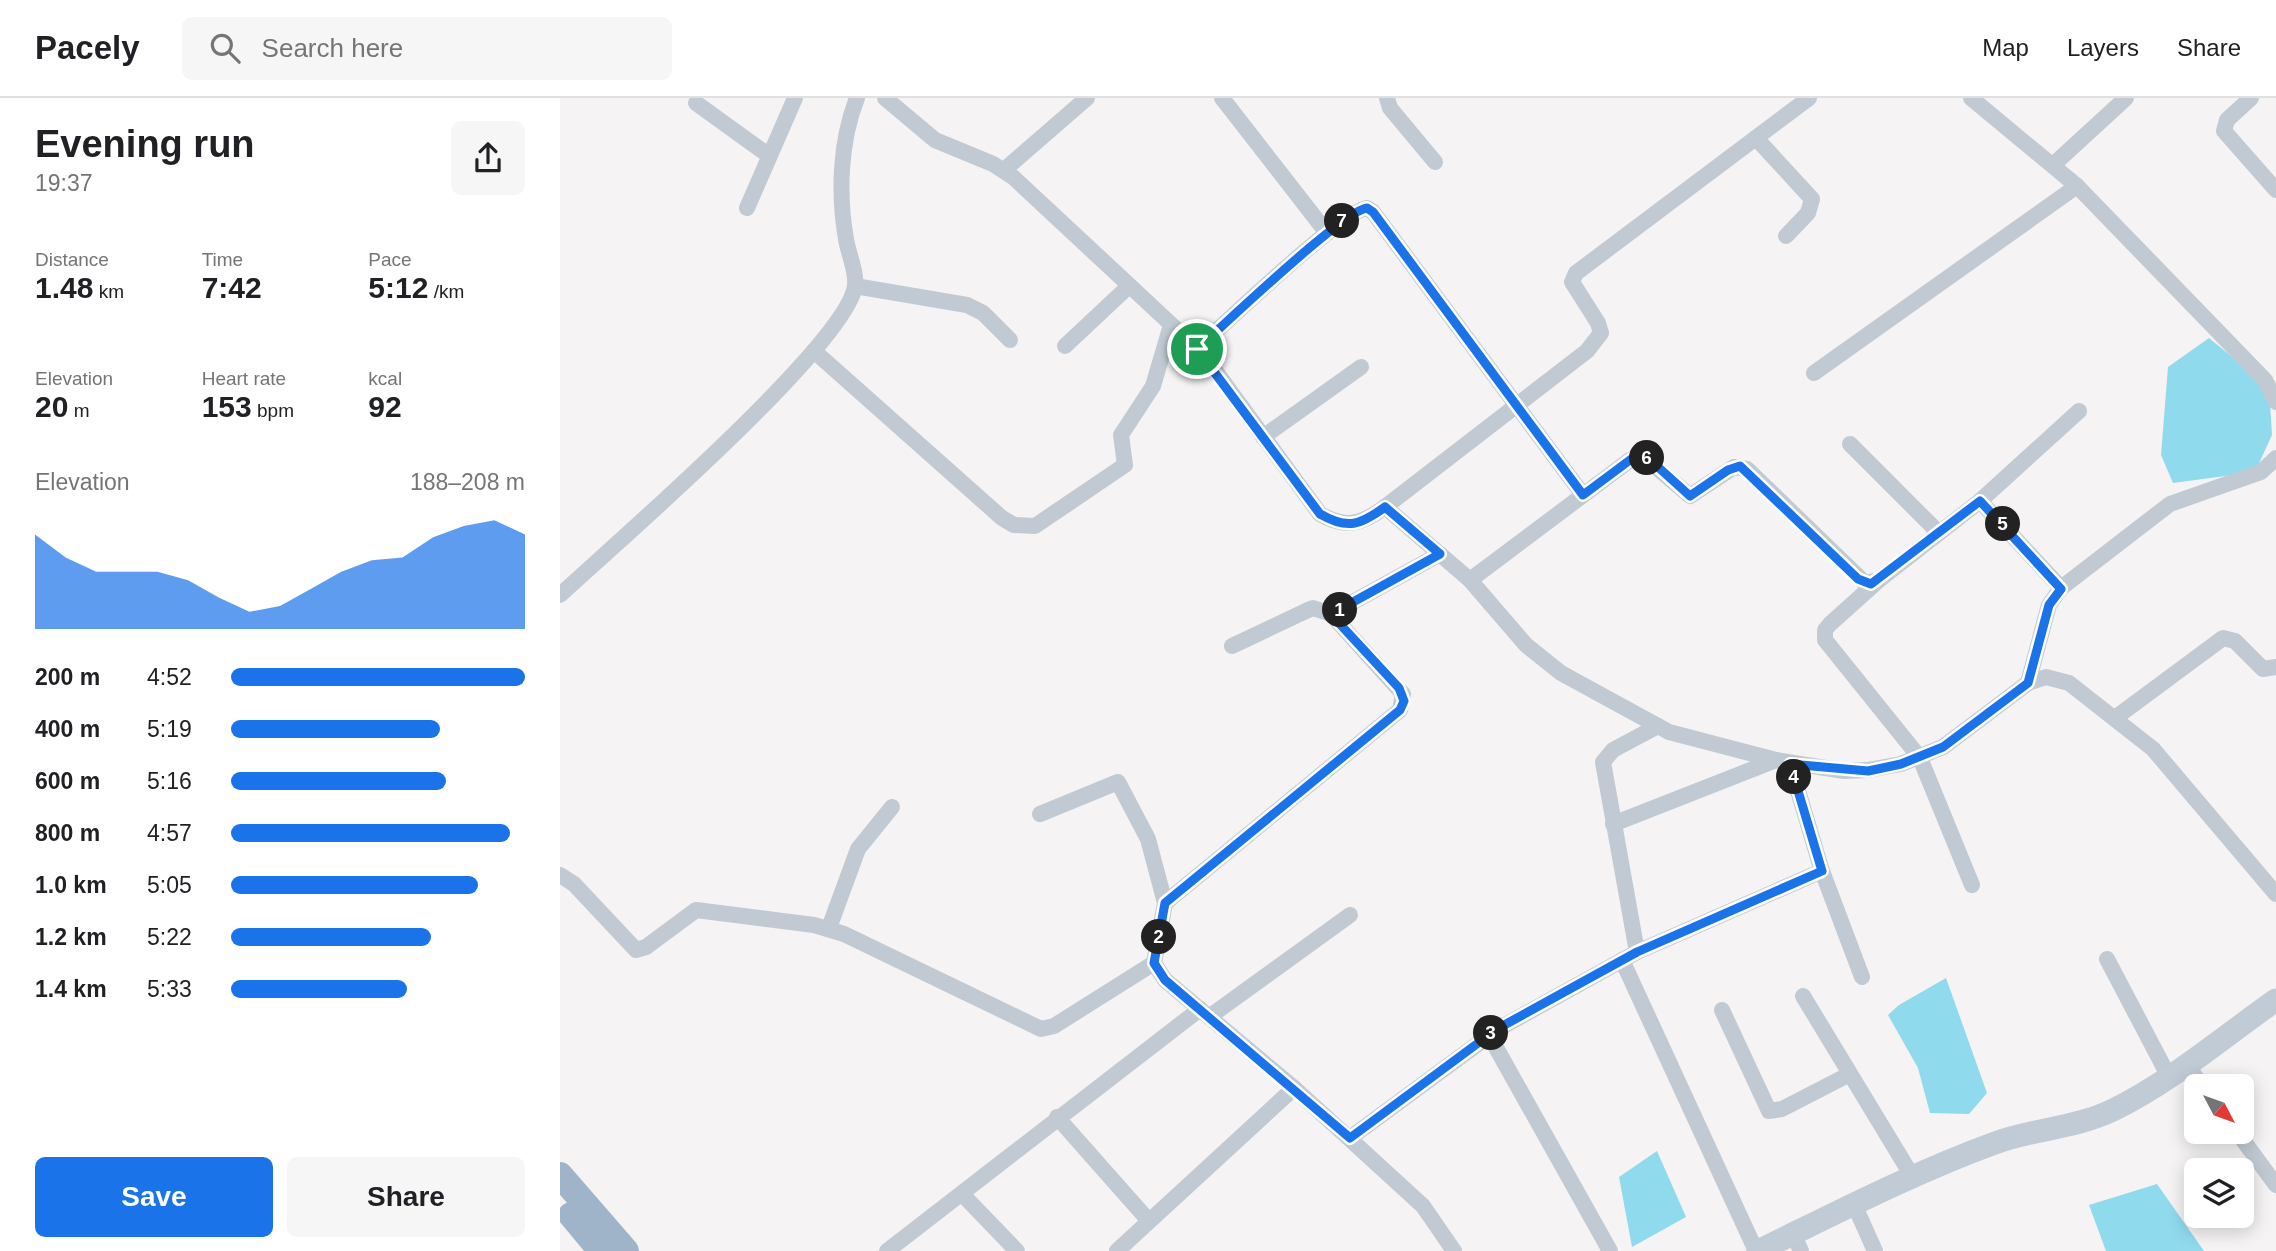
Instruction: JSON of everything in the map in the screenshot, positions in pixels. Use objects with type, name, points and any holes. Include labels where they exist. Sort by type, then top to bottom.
[{"type":"highway","points":[[560,1175],[626,1251]]},
{"type":"highway","points":[[560,1201],[601,1251]]},
{"type":"main road","points":[[1757,1251],[1797,1242],[1854,1204],[1912,1176],[2015,1135],[2109,1112],[2177,1070],[2276,1000]]},
{"type":"street","points":[[747,208],[795,98]]},
{"type":"street","points":[[560,595],[759,409],[814,351],[842,316],[855,286],[842,205],[844,153],[857,98]]},
{"type":"street","points":[[885,98],[935,140],[1004,170],[1197,349],[1320,514],[1334,522],[1352,524],[1366,521],[1517,402],[1587,351],[1601,333],[1598,323],[1572,282],[1576,273],[1809,98]]},
{"type":"street","points":[[1004,170],[1087,98]]},
{"type":"street","points":[[1222,98],[1327,233]]},
{"type":"street","points":[[1387,98],[1390,108],[1435,162]]},
{"type":"street","points":[[2053,165],[2126,98]]},
{"type":"street","points":[[2251,98],[2227,120],[2224,131],[2276,190]]},
{"type":"street","points":[[1975,99],[2077,186],[2265,380],[2275,398]]},
{"type":"street","points":[[696,103],[768,155]]},
{"type":"street","points":[[1756,138],[1812,199],[1808,213],[1786,236]]},
{"type":"street","points":[[1814,373],[2077,186]]},
{"type":"street","points":[[1197,349],[1327,233],[1360,209],[1373,212],[1517,402],[1583,495]]},
{"type":"street","points":[[855,286],[967,305],[983,313],[1010,340]]},
{"type":"street","points":[[1065,346],[1129,286]]},
{"type":"street","points":[[814,351],[1002,518],[1014,525],[1035,526],[1125,465],[1121,435],[1153,386],[1171,325]]},
{"type":"street","points":[[1263,437],[1361,367]]},
{"type":"street","points":[[1972,885],[1920,758],[1825,639],[1825,630],[1879,580],[1980,501],[2079,411]]},
{"type":"street","points":[[1850,444],[1938,532]]},
{"type":"street","points":[[1471,580],[1634,457],[1648,458],[1690,496],[1728,470],[1740,466],[1858,579],[1871,584],[1879,580]]},
{"type":"street","points":[[2028,683],[2049,605],[2061,589],[2170,504],[2261,472],[2276,458]]},
{"type":"street","points":[[1980,501],[2061,589]]},
{"type":"street","points":[[1385,507],[1471,580],[1543,661],[1577,684],[1669,732],[1783,762],[1868,771],[1920,758],[1960,735],[2028,683],[2046,677],[2069,683],[2153,749],[2276,894]]},
{"type":"street","points":[[1165,903],[1400,710],[1404,701],[1399,688],[1338,622],[1337,616],[1344,607],[1440,554]]},
{"type":"street","points":[[1232,646],[1314,608],[1337,616]]},
{"type":"street","points":[[2115,718],[2223,638],[2235,641],[2263,669],[2276,667]]},
{"type":"street","points":[[1658,726],[1613,750],[1603,762],[1629,956],[1757,1251]]},
{"type":"street","points":[[1613,824],[1783,762]]},
{"type":"street","points":[[1783,762],[1862,977]]},
{"type":"street","points":[[1040,814],[1118,782],[1148,838],[1165,903],[1154,963],[1165,980],[1294,1088],[1423,1206],[1454,1251]]},
{"type":"street","points":[[830,929],[858,849],[892,807]]},
{"type":"street","points":[[1350,1138],[1489,1035],[1629,956],[1822,871]]},
{"type":"street","points":[[560,875],[574,884],[636,950],[646,947],[696,910],[830,929],[1048,1030],[1154,963]]},
{"type":"street","points":[[887,1251],[963,1195],[1057,1117],[1350,915]]},
{"type":"street","points":[[2108,959],[2177,1070],[2184,1075]]},
{"type":"street","points":[[1803,996],[1848,1075],[1912,1176]]},
{"type":"street","points":[[1722,1010],[1769,1111],[1782,1109],[1848,1075]]},
{"type":"street","points":[[1489,1035],[1610,1251]]},
{"type":"street","points":[[1117,1251],[1294,1088]]},
{"type":"street","points":[[1057,1117],[1149,1221]]},
{"type":"street","points":[[2246,1144],[2276,1185]]},
{"type":"street","points":[[963,1195],[1017,1251]]},
{"type":"street","points":[[1854,1204],[1875,1251]]},
{"type":"water","points":[[2209,338],[2269,387],[2272,435],[2255,472],[2173,483],[2161,455],[2168,367]]},
{"type":"water","points":[[1946,978],[1987,1093],[1969,1114],[1930,1113],[1918,1068],[1888,1015],[1899,1005]]},
{"type":"water","points":[[1657,1151],[1686,1217],[1632,1247],[1619,1177]]},
{"type":"water","points":[[2157,1184],[2184,1222],[2184,1228],[2188,1228],[2204,1251],[2106,1251],[2089,1205]]},
{"type":"route","points":[[1367,208],[1373,212],[1517,402],[1583,495],[1634,457],[1642,455],[1685,495],[1690,496],[1728,470],[1740,466],[1858,579],[1871,584],[1980,501],[1986,504],[2061,589],[2049,605],[2028,683],[1943,747],[1920,758],[1868,771],[1844,771],[1790,764],[1822,871],[1637,952],[1497,1029],[1350,1138],[1165,980],[1154,963],[1165,903],[1400,710],[1404,701],[1399,688],[1338,622],[1337,616],[1344,607],[1440,554],[1385,507],[1366,521],[1352,524],[1334,522],[1320,514],[1197,349],[1327,233],[1354,212],[1367,208]]}]
